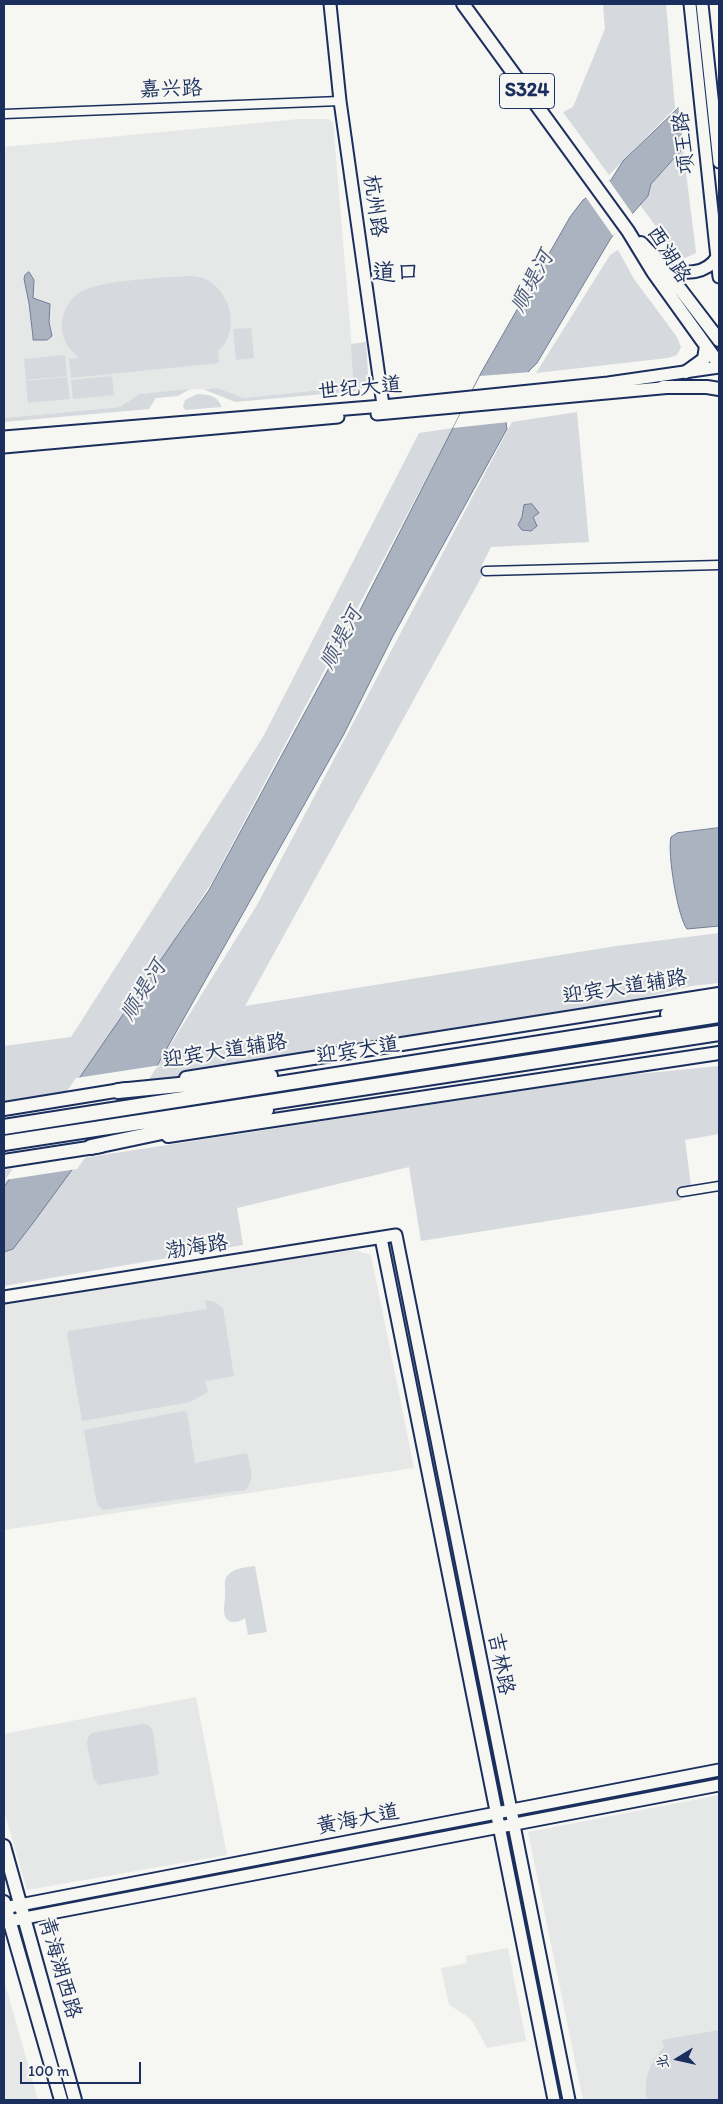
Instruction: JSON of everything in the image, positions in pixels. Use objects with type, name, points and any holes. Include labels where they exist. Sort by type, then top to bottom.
[{"type":"highway","points":[[524,1045],[558,1032],[719,1004]]},
{"type":"highway","name":"迎宾大道","points":[[4,1127],[719,1015]]},
{"type":"highway","name":"迎宾大道","points":[[4,1143],[719,1033]]},
{"type":"highway","points":[[498,1066],[536,1067],[649,1050],[719,1042]]},
{"type":"highway","points":[[91,1147],[276,1108],[407,1088],[478,1069]]},
{"type":"highway","points":[[118,1091],[291,1073],[358,1071]]},
{"type":"main road","name":"S324","points":[[463,4],[628,230]]},
{"type":"main road","name":"西湖路","points":[[628,230],[667,272],[719,340]]},
{"type":"main road","name":"西湖路","points":[[628,230],[652,272],[719,366]]},
{"type":"main road","points":[[686,372],[704,359],[706,346]]},
{"type":"main road","points":[[663,388],[707,387],[719,389]]},
{"type":"main road","name":"迎宾大道辅路","points":[[152,1086],[719,994]]},
{"type":"main road","points":[[4,1161],[719,1053]]},
{"type":"main road","points":[[4,1109],[118,1091]]},
{"type":"main road","name":"青海湖西路","points":[[4,1846],[75,2100]]},
{"type":"main road","name":"青海湖西路","points":[[4,1906],[7,1922],[61,2100]]},
{"type":"street","name":"杭州路","points":[[330,4],[340,101],[384,410]]},
{"type":"street","name":"项王路","points":[[690,4],[719,278]]},
{"type":"street","name":"项王路","points":[[702,4],[706,56],[719,162]]},
{"type":"street","name":"嘉兴路","points":[[4,114],[340,101]]},
{"type":"street","points":[[667,272],[693,272],[712,265],[717,257]]},
{"type":"street","name":"世纪大道","points":[[524,396],[719,366]]},
{"type":"street","name":"世纪大道","points":[[4,446],[524,396],[663,388],[719,382]]},
{"type":"street","name":"世纪大道","points":[[4,437],[384,410]]},
{"type":"street","points":[[486,571],[719,565]]},
{"type":"street","points":[[682,1192],[719,1186]]},
{"type":"street","name":"渤海路","points":[[4,1297],[396,1235]]},
{"type":"street","name":"吉林路","points":[[396,1235],[512,1824],[569,2100]]},
{"type":"street","name":"吉林路","points":[[381,1238],[554,2100]]},
{"type":"street","name":"黄海大道","points":[[7,1922],[23,1911],[497,1812],[719,1770]]},
{"type":"street","name":"黄海大道","points":[[4,1906],[23,1911],[512,1824],[719,1785]]},
{"type":"shaded area","points":[[603,4],[666,4],[675,108],[609,175],[563,112],[573,107],[605,29]]},
{"type":"shaded area","points":[[300,119],[328,119],[333,122],[354,373],[351,382],[340,388],[244,398],[217,388],[139,394],[120,407],[4,418],[4,147]]},
{"type":"shaded area","points":[[683,148],[696,253],[685,258],[677,255],[640,205],[648,196],[651,184]]},
{"type":"shaded area","points":[[618,250],[634,279],[677,337],[681,347],[677,355],[668,358],[536,373],[610,255]]},
{"type":"shaded area","points":[[186,276],[205,279],[221,292],[227,302],[231,323],[225,343],[218,351],[219,363],[71,378],[69,359],[79,358],[71,351],[66,342],[62,333],[62,322],[67,307],[76,295],[97,286],[112,283]]},
{"type":"shaded area","points":[[251,328],[254,358],[236,360],[233,329]]},
{"type":"shaded area","points":[[366,342],[368,374],[366,386],[358,391],[235,402],[203,389],[217,388],[244,398],[340,388],[351,382],[353,377],[351,344]]},
{"type":"shaded area","points":[[65,355],[67,376],[26,380],[24,359]]},
{"type":"shaded area","points":[[112,376],[114,395],[73,399],[71,380]]},
{"type":"shaded area","points":[[67,377],[70,399],[28,403],[26,381]]},
{"type":"shaded area","points":[[190,389],[178,396],[156,398],[149,409],[4,422],[4,418],[120,407],[139,394]]},
{"type":"shaded area","points":[[197,394],[212,396],[218,400],[222,407],[185,410],[183,406],[185,400]]},
{"type":"shaded area","points":[[577,412],[589,542],[491,547],[482,565],[482,576],[245,1006],[616,946],[719,933],[719,983],[692,986],[521,1027],[154,1085],[148,1081],[257,905],[512,422]]},
{"type":"shaded area","points":[[453,428],[212,882],[72,1098],[4,1109],[4,1046],[71,1037],[263,737],[419,433]]},
{"type":"shaded area","points":[[719,1066],[719,1134],[685,1140],[691,1186],[682,1188],[681,1200],[421,1241],[409,1167],[237,1208],[243,1245],[4,1286],[4,1170],[618,1076]]},
{"type":"shaded area","points":[[355,1250],[371,1255],[414,1468],[4,1530],[4,1303],[230,1267]]},
{"type":"shaded area","points":[[205,1300],[215,1302],[223,1308],[234,1376],[205,1381],[208,1392],[190,1402],[82,1421],[67,1334],[69,1331],[207,1309]]},
{"type":"shaded area","points":[[184,1411],[187,1412],[195,1463],[247,1453],[251,1477],[245,1490],[103,1510],[97,1504],[84,1430]]},
{"type":"shaded area","points":[[255,1566],[267,1632],[248,1635],[245,1618],[234,1622],[225,1616],[225,1581],[227,1576],[234,1570]]},
{"type":"shaded area","points":[[196,1697],[227,1855],[27,1890],[4,1811],[4,1734]]},
{"type":"shaded area","points":[[142,1724],[148,1725],[153,1731],[159,1774],[99,1785],[94,1780],[87,1743],[88,1737],[92,1733]]},
{"type":"shaded area","points":[[719,1795],[719,2100],[583,2100],[528,1832]]},
{"type":"shaded area","points":[[508,1948],[526,2041],[487,2048],[473,2022],[449,2005],[441,1968],[467,1963],[466,1956]]},
{"type":"shaded area","points":[[4,1980],[38,2100],[4,2100]]},
{"type":"shaded area","points":[[719,2030],[719,2100],[647,2100],[647,2078],[651,2065],[664,2047],[662,2040]]},
{"type":"water","name":"顺堤河","points":[[719,50],[719,108],[651,184],[648,196],[611,238],[537,363],[529,371],[506,422],[507,429],[393,636],[344,734],[157,1066],[140,1077],[13,1249],[4,1252],[4,1187],[209,890],[358,614],[482,371],[570,217],[583,200],[611,180],[623,161],[678,108]]},
{"type":"water","points":[[29,272],[34,280],[33,298],[50,304],[49,322],[52,336],[47,340],[33,340],[24,279],[25,275]]},
{"type":"water","points":[[532,504],[539,513],[533,517],[537,526],[531,531],[522,530],[518,525],[522,517],[524,505]]},
{"type":"water","points":[[719,828],[719,926],[687,929],[680,912],[674,885],[671,837],[677,833]]},
{"type":"pier","points":[[719,48],[719,111],[684,151],[678,104]]},
{"type":"pier","points":[[608,179],[634,216],[613,236],[585,196]]},
{"type":"pier","points":[[531,372],[509,422],[453,428],[480,376]]},
{"type":"pier","points":[[161,1065],[142,1079],[77,1169],[5,1180],[76,1078]]},
{"type":"district","name":"道口","points":[[396,274]]}]
